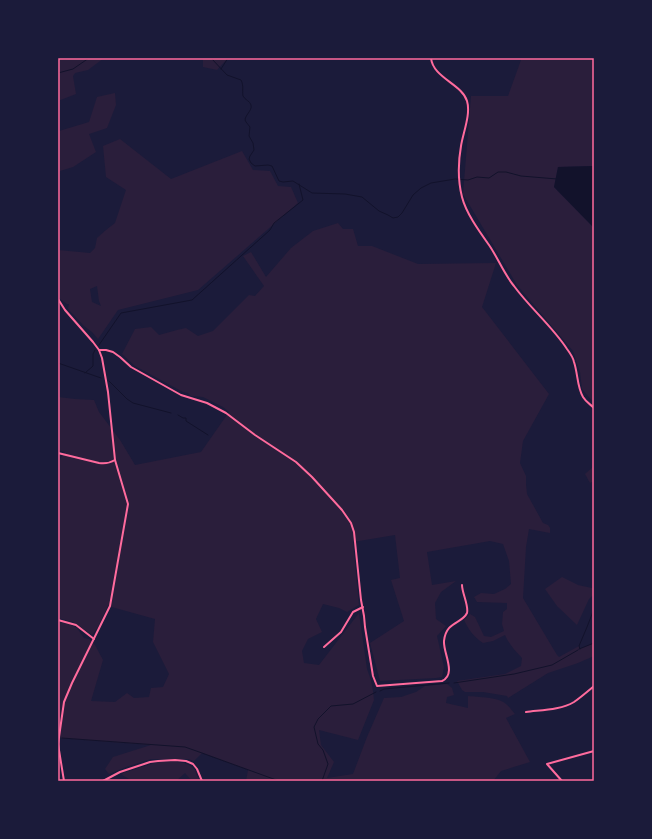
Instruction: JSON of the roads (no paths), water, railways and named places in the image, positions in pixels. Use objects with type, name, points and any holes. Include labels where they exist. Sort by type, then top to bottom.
[{"type":"street","points":[[431,58],[431,62],[435,68],[463,94],[467,100],[468,110],[461,146],[459,173],[462,199],[468,212],[493,251],[512,285],[561,339],[574,361],[579,388],[587,402],[594,408]]},
{"type":"street","points":[[58,299],[65,310],[88,335],[99,350],[102,358],[108,392],[115,460],[128,504],[110,606],[64,702],[58,744],[64,781]]},
{"type":"street","points":[[99,350],[113,352],[131,367],[180,395],[207,403],[226,413],[255,435],[296,462],[342,510],[353,527],[354,532],[368,652],[377,686],[442,681],[446,679],[449,672],[449,667],[445,652],[444,638],[450,627],[467,612],[467,605],[463,594],[462,585]]},
{"type":"street","points":[[58,453],[105,464],[111,463],[115,460]]},
{"type":"street","points":[[324,648],[341,632],[353,612],[362,607]]},
{"type":"street","points":[[58,620],[76,625],[94,639]]},
{"type":"street","points":[[526,712],[557,708],[566,705],[573,702],[594,686]]},
{"type":"street","points":[[562,781],[547,764],[594,751]]},
{"type":"street","points":[[103,781],[120,772],[150,762],[175,760],[186,761],[193,764],[202,781]]},
{"type":"waterway","points":[[58,73],[73,69],[89,58]]},
{"type":"waterway","points":[[211,58],[227,75],[241,80],[243,86],[243,96],[250,102],[251,107],[245,120],[250,127],[249,136],[253,143],[254,150],[249,159],[251,163],[255,166],[272,166],[279,181],[293,181],[312,193],[345,194],[362,197],[379,211],[393,218],[398,217],[402,213],[413,195],[421,188],[431,183],[455,179],[468,180],[477,177],[489,178],[498,172],[506,172],[521,176],[557,179]]},
{"type":"waterway","points":[[221,69],[228,58]]},
{"type":"waterway","points":[[99,345],[121,313],[192,300],[270,230],[274,223],[303,200],[299,184]]},
{"type":"waterway","points":[[85,373],[93,366],[93,354],[95,350]]},
{"type":"waterway","points":[[58,363],[101,378]]},
{"type":"waterway","points":[[109,381],[133,403],[171,413]]},
{"type":"waterway","points":[[178,415],[186,418],[186,421],[208,435]]},
{"type":"waterway","points":[[580,649],[579,646],[594,609]]},
{"type":"waterway","points":[[579,649],[594,643]]},
{"type":"waterway","points":[[454,683],[514,674],[552,665],[578,650]]},
{"type":"waterway","points":[[380,691],[384,689],[449,683]]},
{"type":"waterway","points":[[322,781],[328,764],[323,750],[318,744],[314,727],[318,719],[331,706],[353,704],[376,692]]},
{"type":"waterway","points":[[62,738],[185,747],[279,781]]}]
